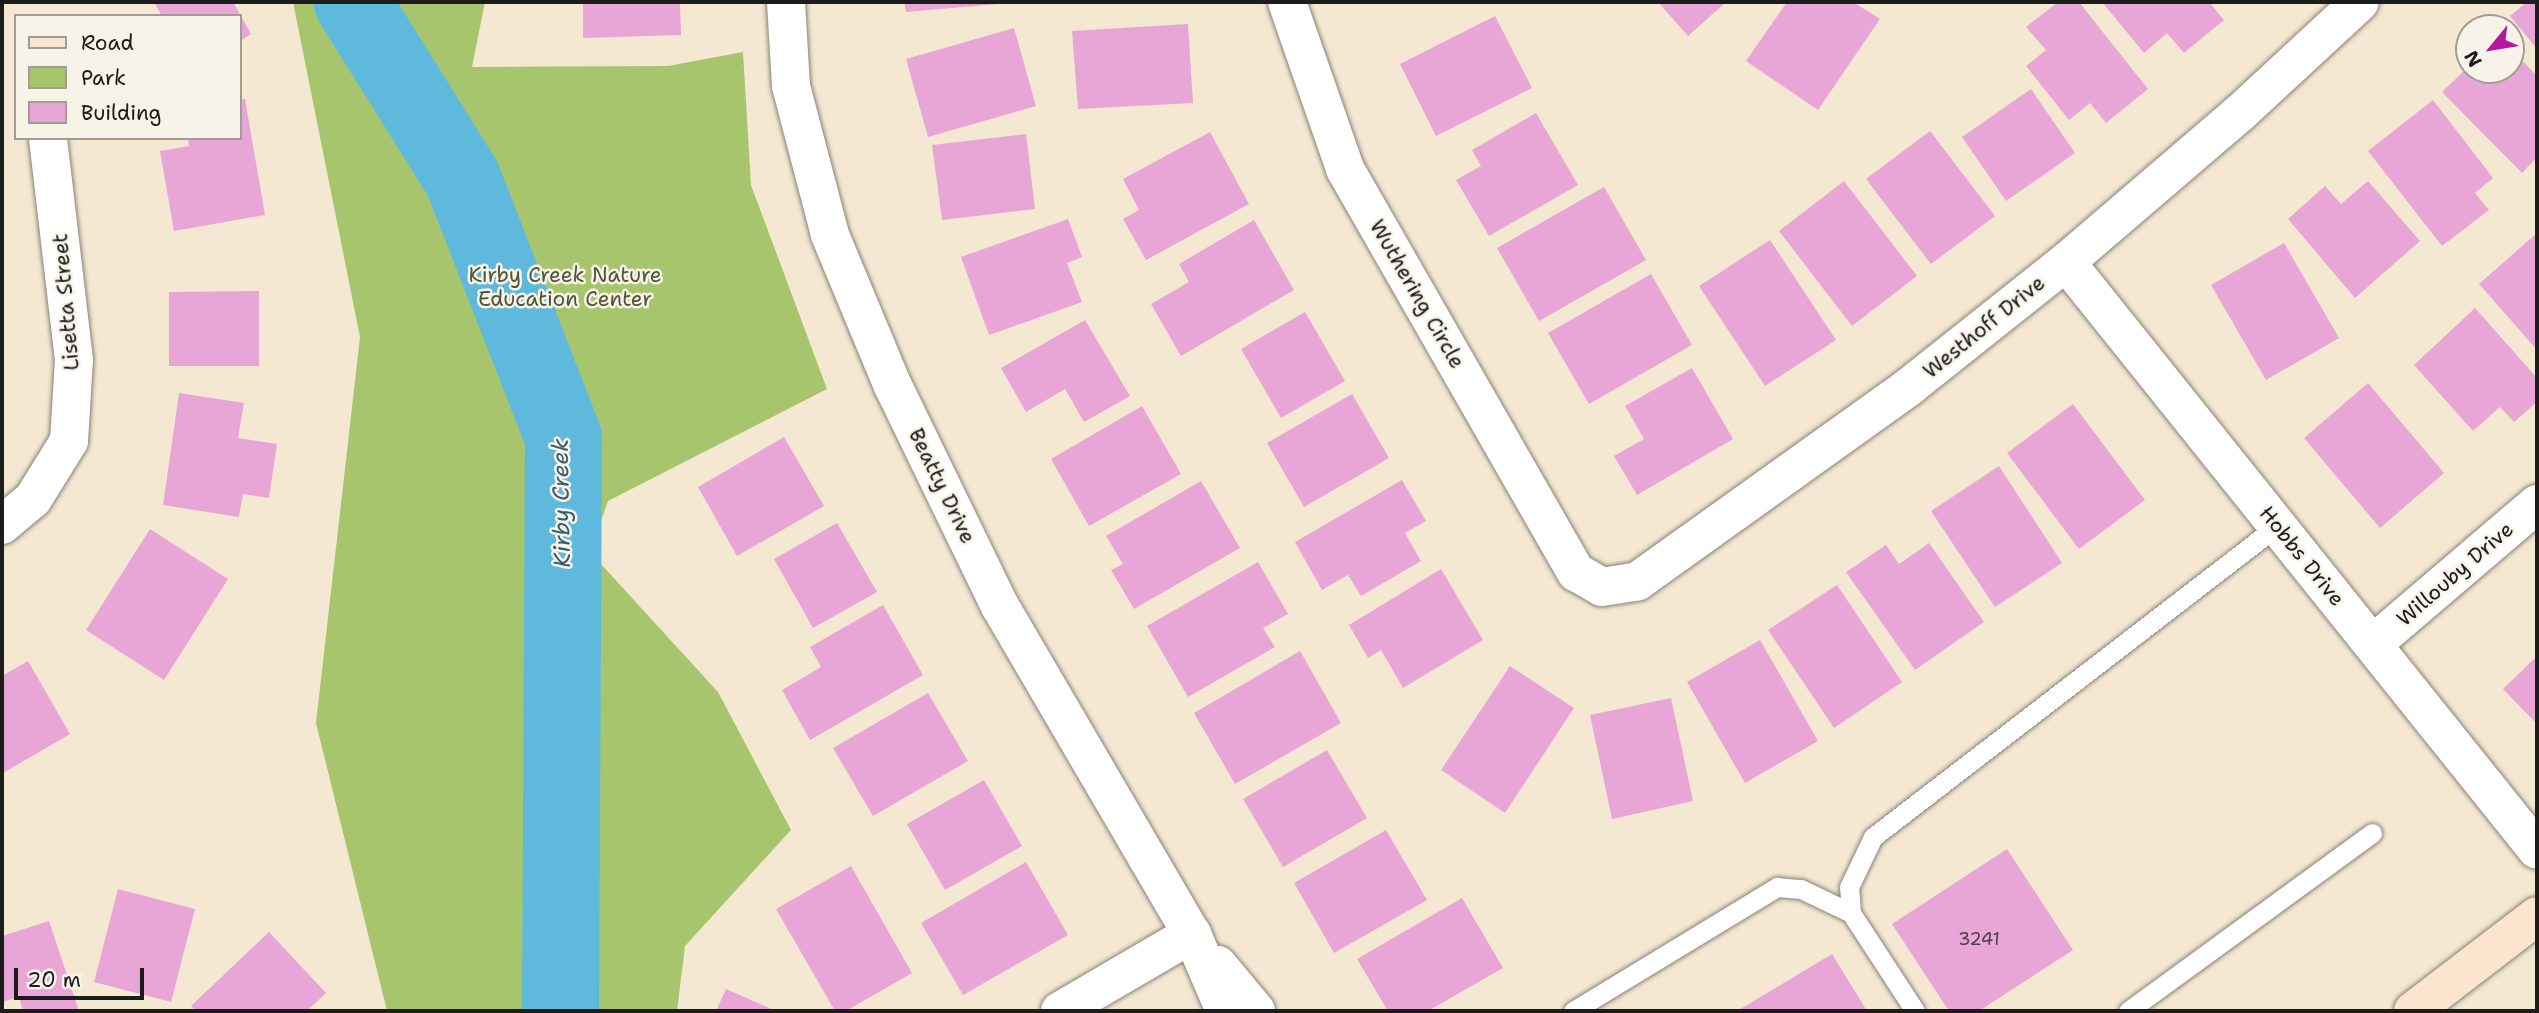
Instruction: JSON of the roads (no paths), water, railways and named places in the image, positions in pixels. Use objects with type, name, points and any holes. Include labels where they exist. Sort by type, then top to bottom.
[{"type":"main road","points":[[2413,1011],[2537,916]]},
{"type":"street","name":"Beatty Drive","points":[[786,2],[791,86],[830,235],[888,374],[1000,606],[1192,934],[1225,1011]]},
{"type":"street","name":"Wuthering Circle","points":[[1287,2],[1345,169],[1576,572]]},
{"type":"street","name":"Westhoff Drive","points":[[1576,572],[1602,587],[1638,581],[1910,386],[2066,262],[2240,113],[2360,2]]},
{"type":"street","name":"Lisetta Street","points":[[2,525],[33,499],[69,441],[74,360],[48,140]]},
{"type":"street","name":"Hobbs Drive","points":[[2066,262],[2537,850]]},
{"type":"street","name":"Willouby Drive","points":[[2373,645],[2537,504]]},
{"type":"street","name":"Beatty Drive","points":[[1192,934],[1256,1011]]},
{"type":"street","points":[[1060,1011],[1192,934]]},
{"type":"lane","points":[[1915,1011],[1851,913],[1849,887],[1873,837],[2277,526]]},
{"type":"lane","points":[[2128,1011],[2372,833]]},
{"type":"lane","points":[[1573,1011],[1777,887],[1801,889],[1851,913]]},
{"type":"waterway","name":"Kirby Creek","points":[[352,2],[462,178],[563,437],[560,1011]]},
{"type":"park label","name":"Kirby Creek Nature Education Center","points":[[565,287]]}]
